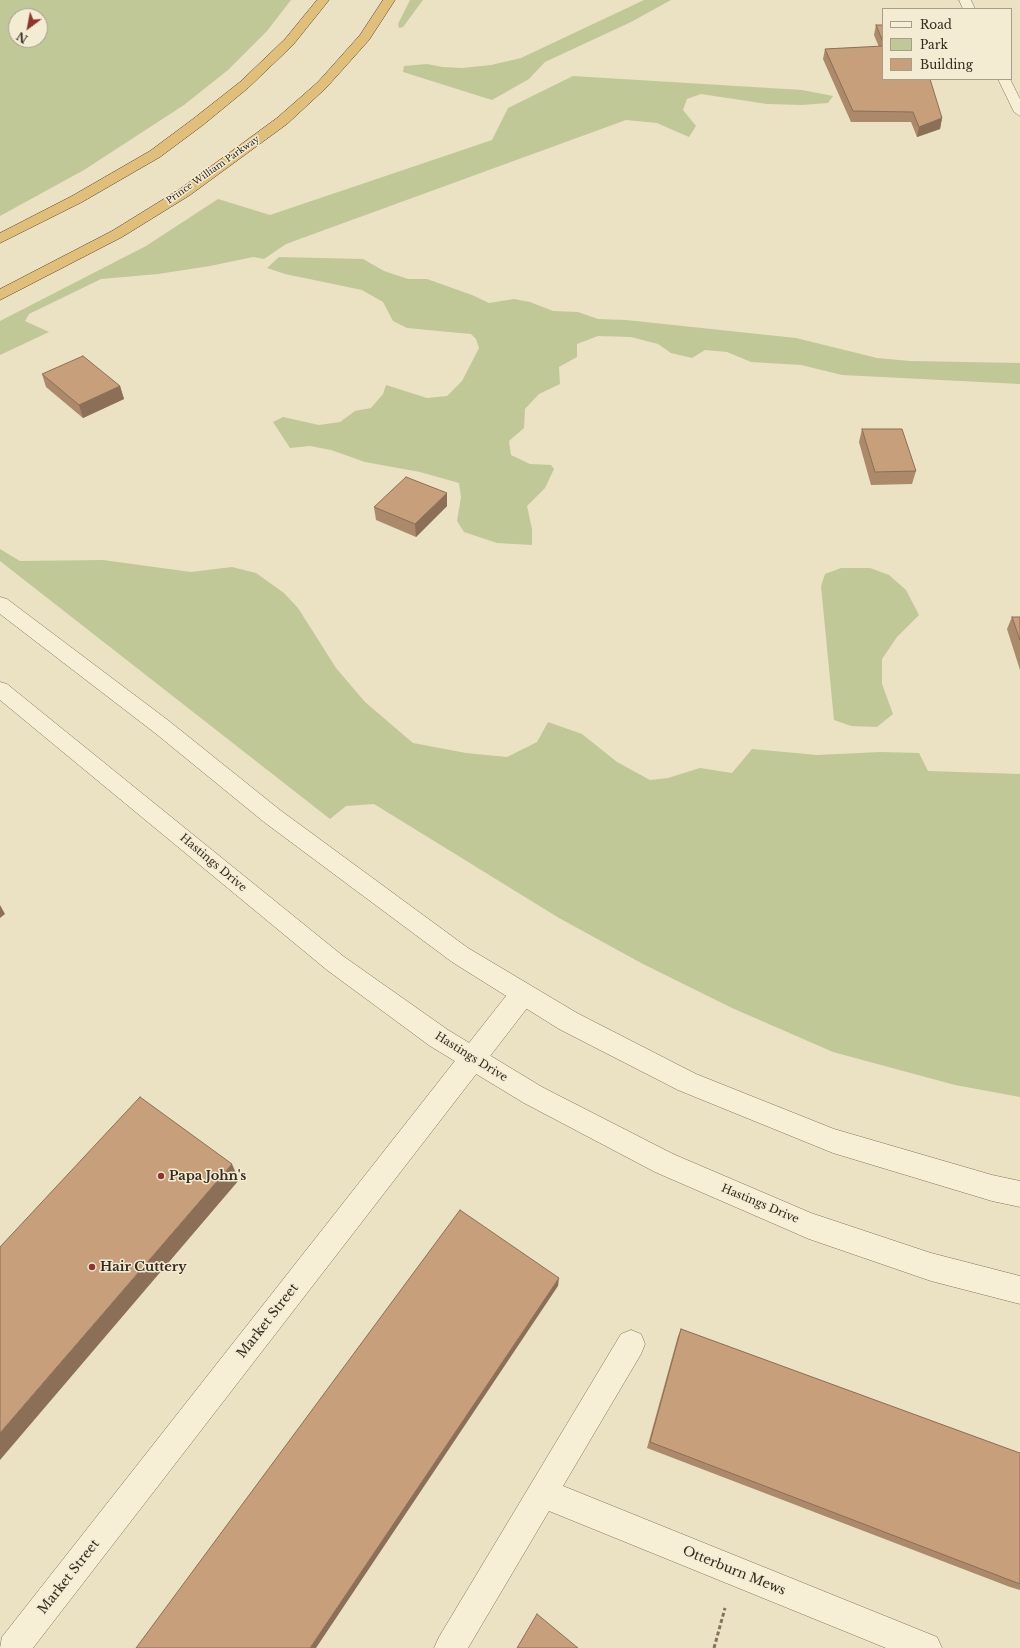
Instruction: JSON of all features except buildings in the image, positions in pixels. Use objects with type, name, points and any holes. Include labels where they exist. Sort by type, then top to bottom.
[{"type":"highway","points":[[0,240],[77,199],[155,154],[244,85],[289,42],[323,0]]},
{"type":"highway","name":"Prince William Parkway","points":[[0,295],[117,234],[185,192],[232,159],[282,121],[322,85],[365,37],[389,0]]},
{"type":"street","points":[[1004,80],[1020,112]]},
{"type":"street","points":[[0,604],[162,727],[272,816],[460,955],[522,995],[568,1021],[687,1082],[833,1141],[992,1188],[1020,1194]]},
{"type":"street","name":"Hastings Drive","points":[[0,689],[335,963],[439,1038],[533,1095],[664,1163],[809,1226],[931,1267],[1020,1290]]},
{"type":"street","name":"Market Street","points":[[13,1648],[522,995]]},
{"type":"street","points":[[450,1648],[631,1344]]},
{"type":"street","name":"Otterburn Mews","points":[[542,1493],[926,1648]]},
{"type":"green space","points":[[0,0],[291,0],[267,31],[228,70],[184,105],[84,170],[0,216]]},
{"type":"green space","points":[[410,0],[423,0],[403,27],[399,28],[398,24]]},
{"type":"green space","points":[[644,0],[671,0],[631,22],[545,62],[529,79],[492,100],[403,72],[404,66],[427,64],[462,68],[491,65],[521,58]]},
{"type":"green space","points":[[573,76],[802,90],[833,96],[828,103],[802,105],[767,104],[701,94],[687,99],[683,110],[696,126],[689,137],[657,123],[626,120],[286,244],[264,259],[253,257],[210,266],[158,274],[101,279],[29,314],[25,321],[49,332],[0,355],[0,321],[146,246],[218,199],[270,215],[492,140],[508,108]]},
{"type":"green space","points":[[279,257],[363,259],[384,271],[408,279],[427,279],[472,295],[489,303],[514,299],[530,302],[553,311],[578,312],[598,319],[626,320],[796,338],[877,358],[910,361],[1020,363],[1020,384],[842,375],[801,365],[751,362],[727,352],[705,350],[692,358],[671,353],[658,344],[631,337],[598,336],[577,344],[577,357],[559,367],[560,384],[539,394],[525,409],[524,428],[509,441],[511,455],[530,464],[551,465],[554,469],[545,488],[527,506],[532,529],[532,545],[497,543],[464,532],[457,521],[461,497],[459,483],[420,472],[365,462],[331,450],[310,446],[290,448],[273,422],[283,417],[319,425],[340,422],[355,411],[371,408],[383,394],[386,385],[427,398],[447,396],[462,381],[479,348],[476,339],[471,334],[407,328],[393,321],[383,302],[362,290],[285,274],[267,268]]},
{"type":"green space","points":[[0,549],[20,561],[103,560],[191,572],[232,567],[256,573],[284,593],[298,608],[336,668],[365,702],[413,743],[466,753],[507,757],[537,742],[548,722],[582,734],[617,762],[650,780],[668,778],[700,768],[732,773],[752,749],[817,755],[880,752],[919,753],[928,771],[1020,774],[1020,1097],[955,1085],[833,1052],[732,1008],[643,964],[559,918],[374,804],[346,806],[330,819],[0,561]]},
{"type":"green space","points":[[841,568],[870,568],[889,575],[906,590],[919,615],[897,637],[882,659],[882,684],[893,714],[877,727],[851,726],[834,720],[821,586],[825,574]]},
{"type":"place","name":"Papa John's","points":[[161,1176]]},
{"type":"place","name":"Hair Cuttery","points":[[92,1267]]}]
